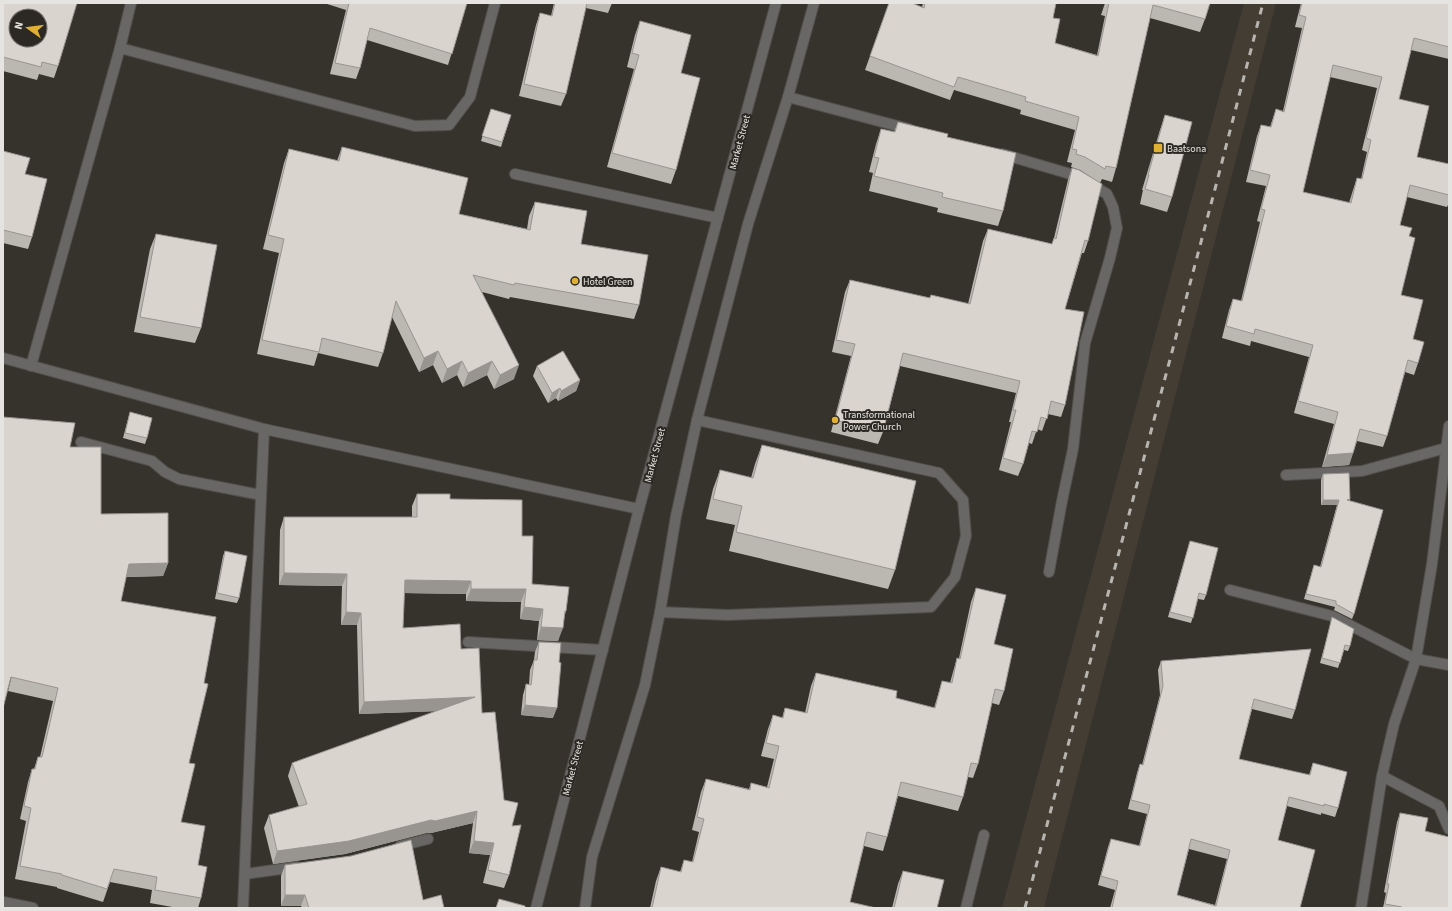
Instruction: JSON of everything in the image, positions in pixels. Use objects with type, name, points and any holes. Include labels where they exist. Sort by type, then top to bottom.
[{"type":"street","points":[[31,366],[120,48],[130,3]]},
{"type":"street","points":[[120,48],[415,126],[449,125],[470,97],[495,3]]},
{"type":"street","name":"Market Street","points":[[536,908],[639,509],[776,3]]},
{"type":"street","points":[[585,908],[592,857],[645,685],[660,612],[676,516],[697,420],[748,224],[788,97],[814,3]]},
{"type":"street","points":[[788,97],[917,132]]},
{"type":"street","points":[[992,152],[1077,176],[1107,194],[1113,207],[1117,228],[1110,258],[1085,343],[1073,449],[1049,572]]},
{"type":"street","points":[[516,174],[718,218]]},
{"type":"street","points":[[3,358],[264,429],[639,509]]},
{"type":"street","points":[[660,612],[728,615],[931,607],[955,577],[966,536],[963,500],[938,473],[697,420]]},
{"type":"street","points":[[1362,908],[1382,776],[1394,724],[1416,659],[1432,564],[1449,426]]},
{"type":"street","points":[[243,908],[264,429]]},
{"type":"street","points":[[81,442],[152,461],[165,472],[179,479],[261,495]]},
{"type":"street","points":[[1286,475],[1362,471],[1446,448]]},
{"type":"street","points":[[1230,590],[1332,616],[1416,659],[1449,665]]},
{"type":"street","points":[[468,642],[603,650]]},
{"type":"street","points":[[1382,776],[1444,805],[1449,829]]},
{"type":"street","points":[[966,908],[984,835]]},
{"type":"street","points":[[391,849],[428,840]]},
{"type":"street","points":[[245,874],[306,866]]},
{"type":"street","points":[[3,902],[33,908]]},
{"type":"shaded area","points":[[1244,3],[1276,3],[1044,908],[1002,908]]},
{"type":"building","points":[[3,3],[77,3],[58,66],[42,62],[41,67],[3,57]]},
{"type":"building","points":[[349,3],[467,3],[452,54],[370,28],[360,68],[335,63]]},
{"type":"building","points":[[555,3],[587,3],[566,94],[524,84],[540,13],[552,16]]},
{"type":"building","points":[[889,3],[912,3],[924,8],[925,3],[1056,3],[1053,18],[1060,19],[1055,43],[1098,56],[1109,3],[1210,3],[1205,19],[1153,5],[1116,168],[1106,166],[1105,169],[1085,157],[1076,154],[1077,150],[1072,149],[1079,117],[1025,101],[1026,97],[958,77],[954,87],[870,56]]},
{"type":"building","points":[[1302,3],[1449,3],[1449,47],[1414,38],[1399,99],[1429,106],[1417,157],[1449,164],[1449,195],[1410,185],[1400,225],[1412,228],[1409,236],[1415,238],[1401,295],[1423,300],[1413,339],[1424,342],[1418,363],[1408,360],[1387,436],[1360,429],[1353,453],[1327,455],[1338,412],[1298,401],[1313,345],[1255,329],[1254,334],[1226,326],[1233,299],[1242,301],[1265,210],[1261,209],[1270,175],[1250,170],[1261,125],[1271,127],[1276,109],[1284,112],[1306,17],[1299,15]],"holes":[[[1333,65],[1382,77],[1366,138],[1371,140],[1362,179],[1357,178],[1351,203],[1303,192]]]},
{"type":"building","points":[[640,21],[691,35],[681,73],[700,78],[676,170],[612,153],[639,55],[632,53]]},
{"type":"building","points":[[491,109],[511,115],[502,142],[482,136]]},
{"type":"building","points":[[1165,115],[1192,122],[1172,197],[1145,189]]},
{"type":"building","points":[[898,122],[948,134],[947,137],[1016,153],[1003,211],[942,197],[943,193],[874,176],[879,158],[874,157],[881,129],[895,132]]},
{"type":"building","points":[[342,147],[468,178],[459,214],[530,230],[535,202],[587,211],[581,244],[648,255],[639,305],[515,283],[514,285],[473,275],[519,365],[500,375],[492,361],[468,373],[462,361],[447,369],[438,351],[424,358],[396,301],[383,353],[322,338],[319,352],[262,340],[284,239],[268,235],[289,149],[339,161]]},
{"type":"building","points":[[3,151],[30,158],[25,174],[47,179],[32,237],[3,230]]},
{"type":"building","points":[[1072,168],[1079,170],[1102,184],[1088,241],[1085,240],[1065,309],[1084,312],[1065,405],[1051,401],[1047,419],[1041,417],[1037,432],[1032,431],[1023,464],[1003,458],[1016,410],[1013,410],[1020,381],[903,353],[883,432],[835,420],[855,344],[836,340],[850,280],[930,298],[931,295],[970,304],[988,229],[1052,244],[1054,238],[1056,239]]},
{"type":"building","points":[[156,234],[217,245],[201,328],[140,317]]},
{"type":"building","points":[[563,351],[580,380],[561,391],[560,388],[552,393],[537,366]]},
{"type":"building","points":[[130,412],[152,418],[147,438],[125,433]]},
{"type":"building","points":[[3,417],[75,423],[70,447],[101,447],[101,514],[168,513],[168,563],[129,564],[121,601],[216,617],[204,683],[208,684],[189,763],[195,764],[181,822],[205,826],[198,865],[207,867],[201,898],[155,890],[157,877],[114,869],[107,889],[62,874],[20,866],[31,808],[24,806],[32,769],[35,769],[38,757],[42,757],[58,688],[11,677],[3,708]]},
{"type":"building","points":[[762,445],[916,481],[895,570],[736,532],[742,506],[713,499],[720,470],[753,478]]},
{"type":"building","points":[[1349,473],[1350,499],[1347,500],[1383,510],[1354,614],[1336,604],[1336,601],[1306,594],[1314,565],[1321,567],[1339,500],[1323,500],[1323,474]]},
{"type":"building","points":[[417,494],[450,494],[450,499],[522,500],[522,536],[533,536],[532,584],[569,587],[563,628],[541,627],[543,609],[524,607],[526,589],[471,589],[471,581],[405,580],[403,628],[460,624],[461,649],[479,648],[482,713],[495,712],[504,800],[518,803],[512,826],[521,825],[509,875],[488,870],[494,843],[474,841],[477,811],[435,821],[431,820],[349,841],[277,851],[269,815],[307,804],[292,763],[475,697],[364,702],[361,613],[346,612],[347,574],[284,573],[284,517],[417,517]]},
{"type":"building","points":[[1190,541],[1218,548],[1206,595],[1199,593],[1193,618],[1170,612]]},
{"type":"building","points":[[225,551],[247,556],[239,598],[217,593]]},
{"type":"building","points":[[976,588],[1006,595],[994,644],[1013,649],[1004,691],[995,689],[978,764],[971,763],[963,797],[901,782],[887,837],[867,832],[850,902],[876,908],[652,908],[661,867],[681,872],[684,860],[693,862],[704,819],[697,817],[706,779],[750,790],[751,783],[769,788],[779,746],[766,743],[773,715],[783,718],[785,708],[807,713],[816,673],[897,691],[896,698],[935,708],[942,681],[952,683],[957,658],[960,659]]},
{"type":"building","points":[[1332,617],[1354,629],[1350,646],[1345,645],[1340,663],[1322,658]]},
{"type":"building","points":[[539,642],[561,643],[559,662],[561,663],[557,708],[525,705],[526,684],[531,685],[534,660],[537,660]]},
{"type":"building","points":[[1311,649],[1295,710],[1254,699],[1239,759],[1310,775],[1313,763],[1347,772],[1338,808],[1289,797],[1278,840],[1315,850],[1300,908],[1112,908],[1118,881],[1101,876],[1111,839],[1140,846],[1150,805],[1131,800],[1140,764],[1143,765],[1163,686],[1161,661]],"holes":[[[1191,839],[1230,850],[1216,906],[1177,895]]]},
{"type":"building","points":[[1400,813],[1428,818],[1425,831],[1449,837],[1449,908],[1402,908],[1385,904],[1389,884],[1387,884]]},
{"type":"building","points":[[411,840],[423,900],[441,895],[444,908],[309,908],[305,895],[285,895],[285,865],[351,856]]},
{"type":"building","points":[[903,871],[944,880],[937,908],[894,908]]},
{"type":"building","points":[[499,899],[525,906],[525,908],[496,908]]},
{"type":"railway","points":[[1025,908],[1263,3]]},
{"type":"place","name":"Baatsona","points":[[1158,148]]},
{"type":"place","name":"Hotel Green","points":[[575,281]]},
{"type":"place","name":"Transformational Power Church","points":[[835,420]]}]
